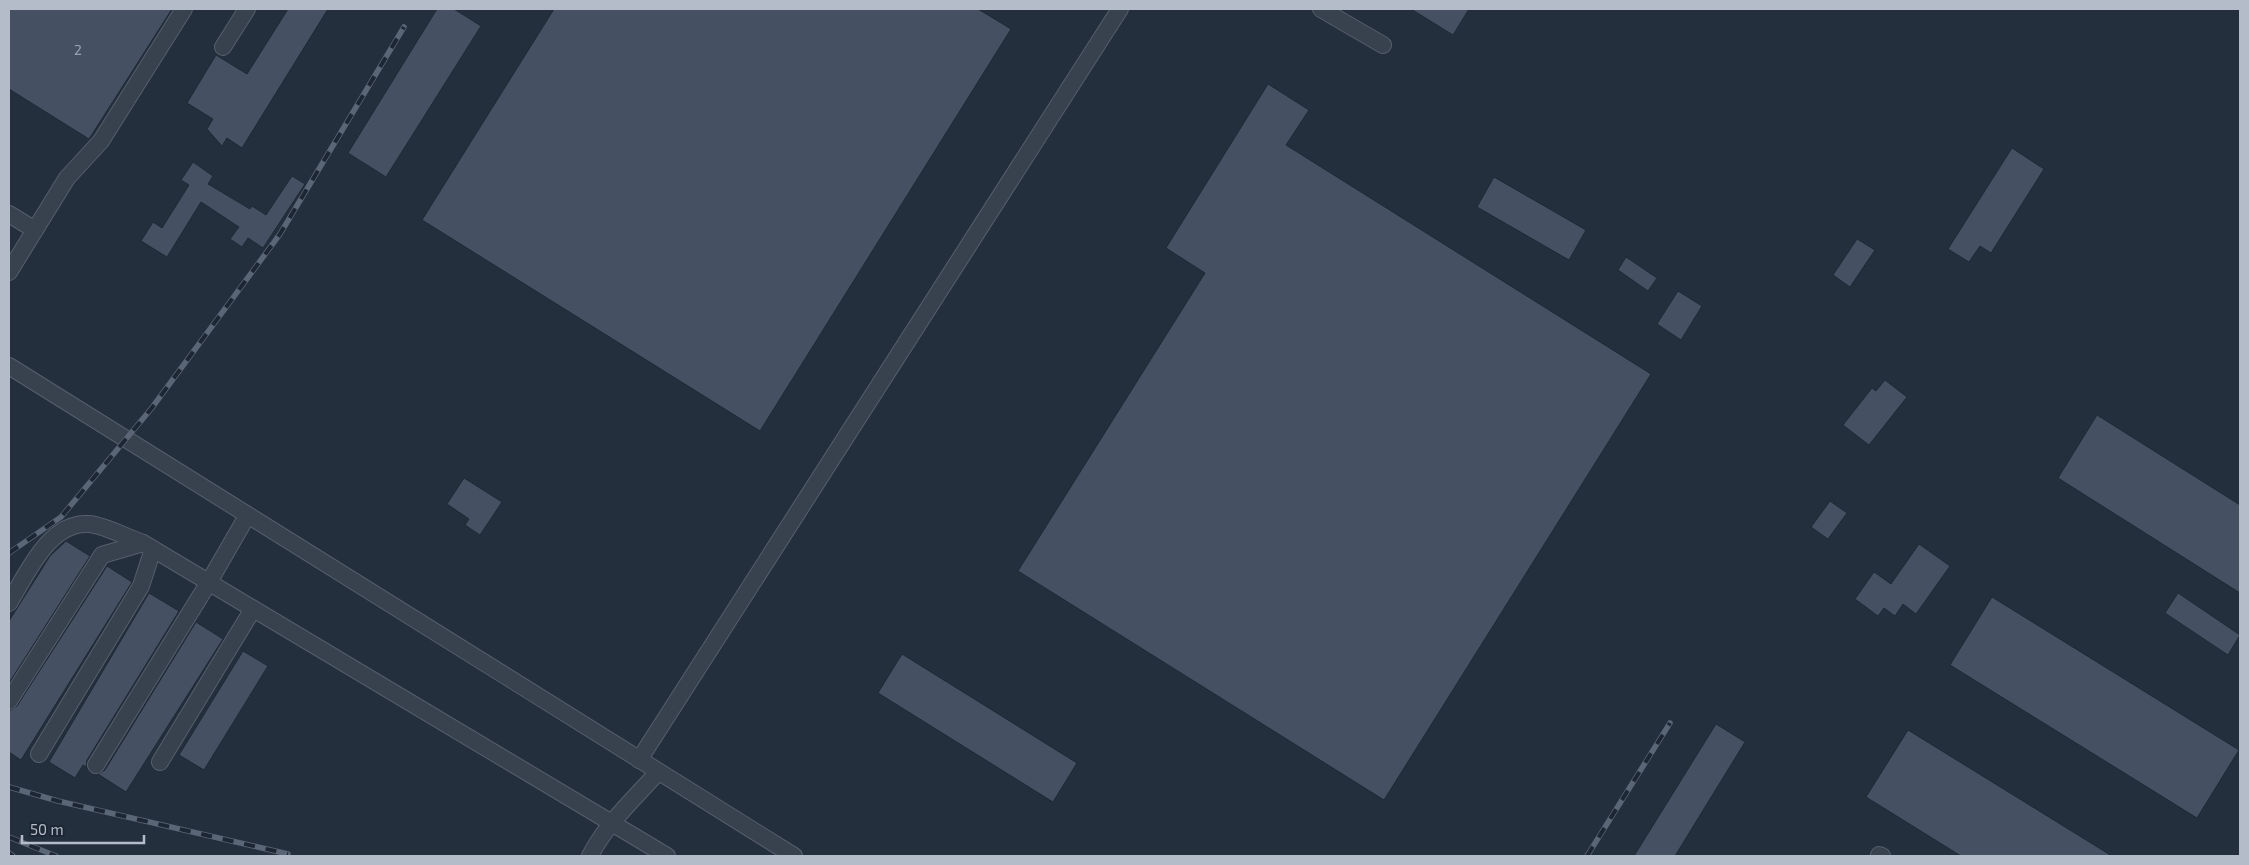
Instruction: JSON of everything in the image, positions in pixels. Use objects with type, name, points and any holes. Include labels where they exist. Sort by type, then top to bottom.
[{"type":"street","points":[[9,272],[67,178],[101,141],[184,9]]},
{"type":"street","points":[[223,47],[247,9]]},
{"type":"street","points":[[639,760],[1119,9]]},
{"type":"street","points":[[1321,9],[1382,45]]},
{"type":"street","points":[[9,214],[35,230]]},
{"type":"street","points":[[9,366],[794,856]]},
{"type":"street","points":[[96,765],[209,582],[247,516]]},
{"type":"street","points":[[9,603],[50,538],[68,526],[90,524],[148,546],[667,856]]},
{"type":"street","points":[[9,701],[102,555],[148,546]]},
{"type":"street","points":[[39,754],[141,586],[148,546]]},
{"type":"street","points":[[160,762],[253,609]]},
{"type":"street","points":[[590,856],[612,823],[658,772]]},
{"type":"building","points":[[9,9],[172,9],[89,139],[9,89]]},
{"type":"building","points":[[288,9],[328,9],[242,148],[227,138],[222,146],[207,129],[213,119],[187,103],[216,55],[247,74]]},
{"type":"building","points":[[437,9],[454,9],[481,26],[386,177],[348,153]]},
{"type":"building","points":[[554,9],[978,9],[1011,29],[760,431],[422,220]]},
{"type":"building","points":[[1411,9],[1469,9],[1453,35]]},
{"type":"building","points":[[1268,84],[1309,110],[1286,145],[1651,374],[1384,800],[1018,571],[1205,273],[1166,248]]},
{"type":"building","points":[[2012,148],[2044,169],[1991,253],[1980,246],[1969,262],[1948,249]]},
{"type":"building","points":[[193,162],[213,176],[208,184],[250,209],[252,206],[266,215],[292,176],[305,184],[263,248],[248,238],[242,247],[230,239],[239,227],[201,202],[167,257],[141,241],[153,222],[162,228],[189,185],[181,180]]},
{"type":"building","points":[[1494,177],[1586,230],[1569,260],[1477,207]]},
{"type":"building","points":[[1857,239],[1875,250],[1850,287],[1833,275]]},
{"type":"building","points":[[1626,257],[1657,278],[1648,291],[1618,270]]},
{"type":"building","points":[[1678,291],[1702,306],[1681,340],[1657,324]]},
{"type":"building","points":[[1885,380],[1907,397],[1869,445],[1843,425],[1872,388],[1876,391]]},
{"type":"building","points":[[2097,415],[2240,505],[2240,593],[2058,478]]},
{"type":"building","points":[[464,478],[502,502],[480,535],[465,525],[469,519],[447,504]]},
{"type":"building","points":[[1830,501],[1847,513],[1828,539],[1811,527]]},
{"type":"building","points":[[66,541],[90,556],[9,683],[9,621],[50,556]]},
{"type":"building","points":[[1919,544],[1950,566],[1916,614],[1903,604],[1895,616],[1884,608],[1878,616],[1855,599],[1874,572],[1891,584]]},
{"type":"building","points":[[107,566],[132,582],[21,760],[9,752],[9,711],[17,706]]},
{"type":"building","points":[[149,593],[179,611],[87,760],[86,767],[83,765],[75,778],[49,762]]},
{"type":"building","points":[[2178,593],[2240,635],[2228,655],[2165,613]]},
{"type":"building","points":[[1992,597],[2239,750],[2197,818],[1950,665]]},
{"type":"building","points":[[196,622],[223,639],[126,792],[98,774],[105,770]]},
{"type":"building","points":[[243,651],[268,666],[204,770],[179,755]]},
{"type":"building","points":[[902,654],[1077,763],[1053,802],[878,693]]},
{"type":"building","points":[[1716,724],[1745,742],[1675,856],[1634,856]]},
{"type":"building","points":[[1908,730],[2112,856],[1961,856],[1866,797]]},
{"type":"railway","points":[[9,553],[61,517],[151,409],[280,234],[404,27]]},
{"type":"railway","points":[[1587,856],[1670,723]]},
{"type":"railway","points":[[9,787],[58,801],[288,854]]},
{"type":"railway","points":[[9,837],[56,856]]},
{"type":"railway","points":[[9,853],[13,856]]}]
